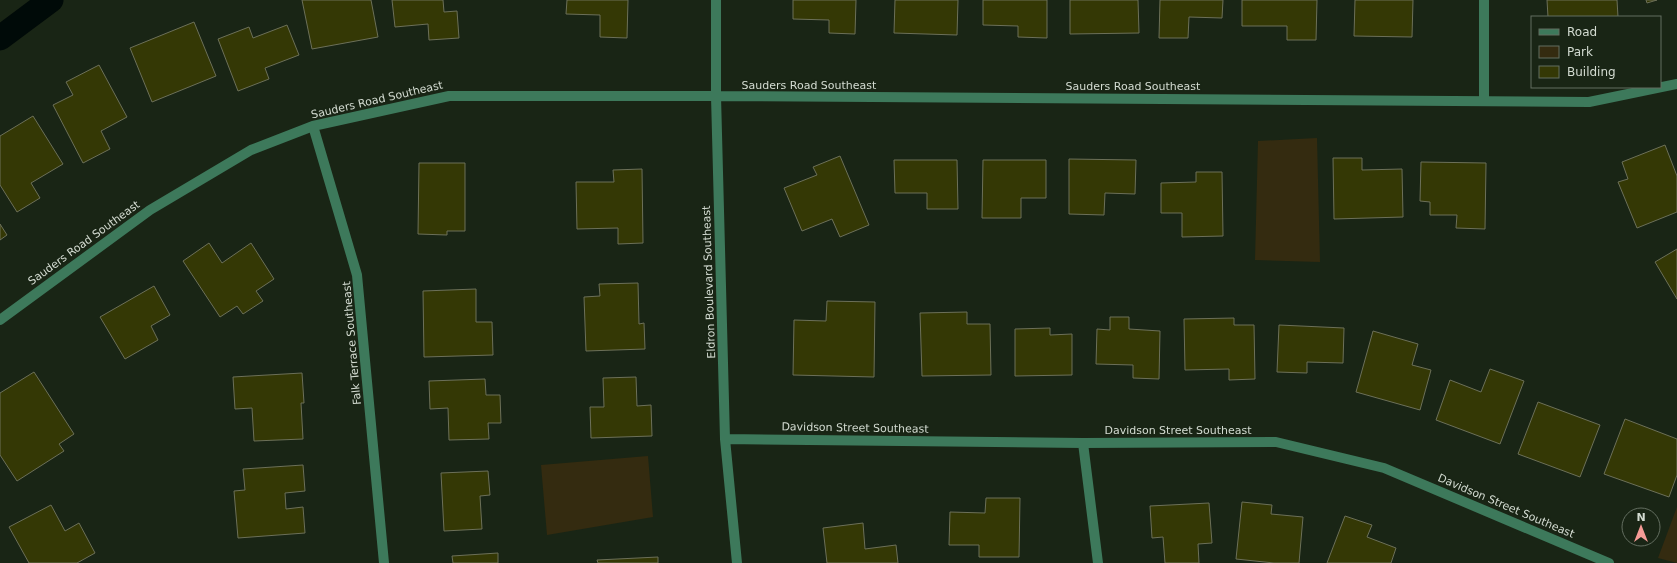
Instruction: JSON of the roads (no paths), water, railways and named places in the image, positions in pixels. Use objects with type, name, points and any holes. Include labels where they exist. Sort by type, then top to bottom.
[{"type":"street","name":"Eldron Boulevard Southeast","points":[[716,0],[716,96],[725,438],[736,563]]},
{"type":"street","points":[[1484,0],[1484,100]]},
{"type":"street","name":"Sauders Road Southeast","points":[[1661,87],[1677,84]]},
{"type":"street","name":"Sauders Road Southeast","points":[[0,320],[150,210],[251,150],[313,126],[449,96],[1484,100],[1589,102],[1657,88]]},
{"type":"street","name":"Falk Terrace Southeast","points":[[313,126],[357,274],[384,563]]},
{"type":"street","name":"Davidson Street Southeast","points":[[725,438],[1083,442],[1276,442],[1384,468],[1609,563]]},
{"type":"street","points":[[1083,442],[1098,563]]},
{"type":"waterway","points":[[0,38],[51,0]]}]
